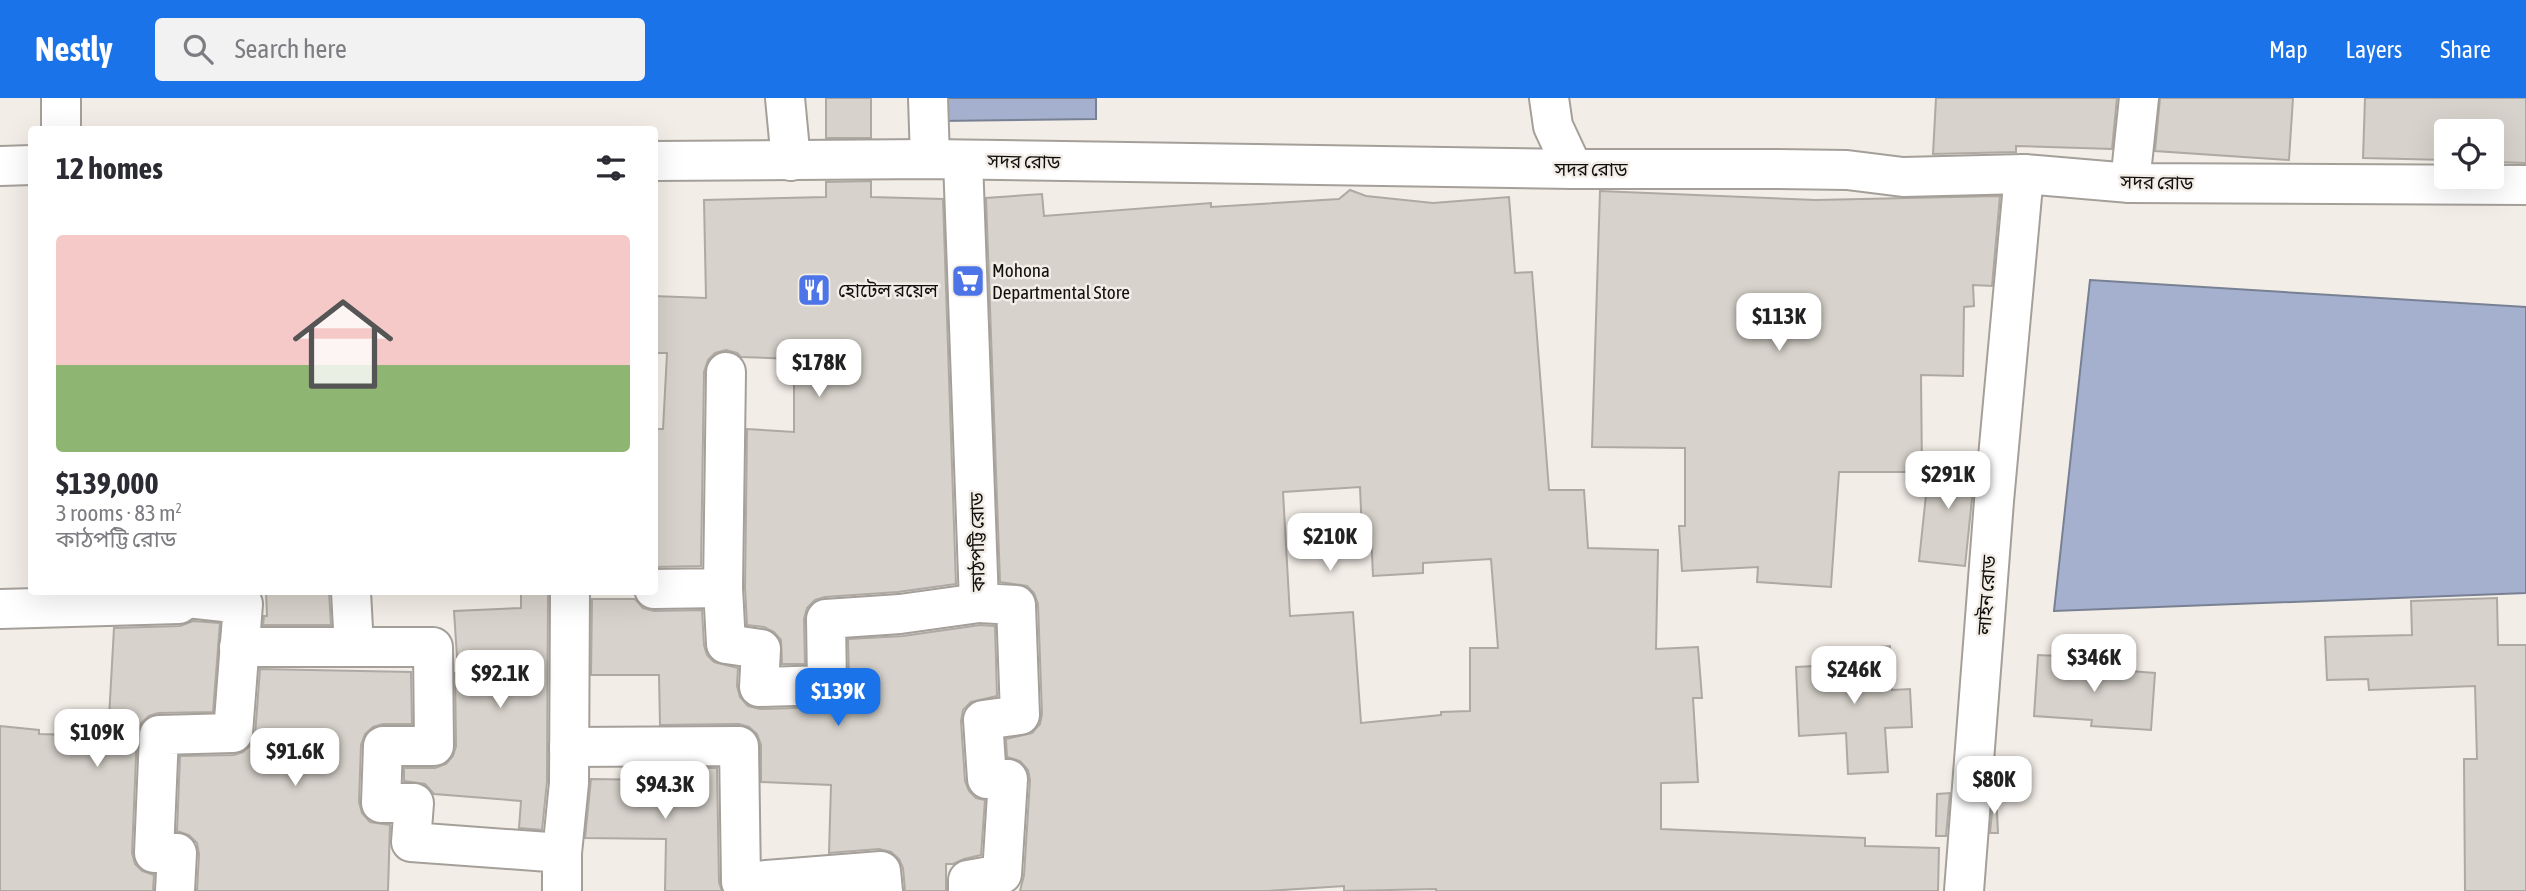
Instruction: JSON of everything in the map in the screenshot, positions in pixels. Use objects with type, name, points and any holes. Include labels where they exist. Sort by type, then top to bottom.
[{"type":"street","points":[[61,98],[61,126]]},
{"type":"street","points":[[785,98],[791,161]]},
{"type":"street","name":"কাঠপট্টি রোড","points":[[928,98],[946,159],[979,603],[1016,605],[1020,715],[983,720],[988,779],[1008,779],[1002,874],[968,880],[968,891]]},
{"type":"street","points":[[1549,98],[1553,126],[1573,169]]},
{"type":"street","points":[[2130,183],[2139,98]]},
{"type":"street","name":"সদর রোড","points":[[658,161],[946,159],[1573,169],[1847,170],[1903,177],[2024,174],[2130,183],[2526,185]]},
{"type":"street","points":[[0,166],[28,165]]},
{"type":"street","name":"লাইন রোড","points":[[1964,891],[1994,501],[2024,174]]},
{"type":"street","points":[[726,372],[723,588],[726,644],[761,649],[759,687],[827,685],[826,619],[900,614],[979,603]]},
{"type":"street","points":[[658,589],[723,588]]},
{"type":"street","points":[[0,609],[179,604],[178,595]]},
{"type":"street","points":[[175,891],[177,853],[154,853],[159,735],[233,733],[243,604],[184,595]]},
{"type":"street","points":[[354,647],[359,595]]},
{"type":"street","points":[[562,891],[562,853],[569,783],[570,595]]},
{"type":"street","points":[[239,647],[433,647],[434,746],[383,746],[382,803],[414,803],[411,842],[562,853]]},
{"type":"street","points":[[569,747],[739,746],[741,882],[881,872],[883,891]]},
{"type":"water","points":[[938,98],[1096,98],[1096,119],[939,121]]},
{"type":"water","points":[[2090,280],[2526,307],[2526,593],[2054,611]]},
{"type":"building","points":[[826,98],[871,98],[871,138],[826,138]]},
{"type":"building","points":[[1936,98],[2117,98],[2112,149],[2016,146],[2016,152],[1933,154]]},
{"type":"building","points":[[2160,98],[2293,98],[2289,160],[2155,151]]},
{"type":"building","points":[[2365,98],[2526,98],[2526,163],[2504,162],[2504,119],[2434,119],[2434,160],[2363,158]]},
{"type":"building","points":[[871,181],[871,197],[943,199],[956,584],[815,600],[807,608],[804,619],[805,664],[782,664],[781,640],[774,632],[764,627],[747,625],[747,429],[794,432],[794,359],[741,357],[726,350],[715,353],[708,360],[704,372],[701,566],[658,567],[658,429],[663,429],[667,353],[658,353],[658,296],[706,298],[704,200],[826,197],[826,182]]},
{"type":"building","points":[[1350,190],[1366,196],[1433,203],[1509,197],[1515,273],[1532,272],[1549,490],[1584,490],[1588,548],[1658,550],[1656,649],[1698,647],[1702,698],[1693,698],[1698,782],[1661,783],[1661,829],[1865,838],[1865,846],[1939,848],[1938,891],[1344,891],[1344,886],[1268,891],[1020,891],[1024,875],[1030,780],[1028,770],[1020,761],[1007,757],[1006,739],[1032,733],[1040,724],[1042,714],[1038,604],[1034,593],[1027,586],[1000,582],[986,198],[1042,194],[1044,216],[1211,203],[1211,207],[1339,199]],"holes":[[[1360,487],[1362,534],[1371,534],[1373,576],[1423,573],[1423,563],[1491,559],[1498,648],[1470,648],[1470,711],[1441,712],[1441,715],[1361,723],[1353,612],[1290,616],[1283,492]]]},
{"type":"building","points":[[1600,191],[1816,200],[2000,196],[1992,286],[1973,285],[1974,306],[1964,307],[1963,376],[1921,375],[1922,472],[1839,472],[1831,587],[1757,582],[1758,567],[1682,571],[1679,526],[1685,526],[1685,448],[1592,447]]},
{"type":"building","points":[[1930,457],[1976,461],[1965,566],[1919,561]]},
{"type":"building","points":[[266,595],[329,595],[331,625],[263,625],[264,616],[267,616]]},
{"type":"building","points":[[521,595],[548,595],[547,782],[542,830],[519,828],[521,801],[434,794],[425,784],[404,781],[404,768],[435,768],[446,764],[453,756],[456,746],[455,673],[458,673],[454,611],[521,608]]},
{"type":"building","points":[[2497,598],[2498,645],[2526,645],[2526,891],[2465,891],[2464,759],[2477,759],[2475,686],[2369,690],[2368,679],[2327,680],[2325,637],[2412,635],[2411,601]]},
{"type":"building","points":[[592,599],[635,599],[643,608],[654,611],[702,610],[707,655],[714,662],[738,668],[737,686],[740,697],[748,706],[760,709],[828,707],[839,703],[846,695],[849,685],[848,639],[903,636],[980,625],[995,626],[997,696],[971,702],[963,710],[961,721],[965,781],[976,798],[985,800],[981,855],[946,864],[946,891],[905,891],[903,868],[899,859],[891,852],[879,849],[829,853],[831,785],[761,782],[761,745],[757,734],[749,727],[739,724],[660,725],[659,675],[591,675]]},
{"type":"building","points":[[193,621],[220,623],[213,712],[158,713],[141,723],[137,734],[132,853],[135,864],[142,871],[154,875],[153,891],[0,891],[0,726],[39,730],[39,734],[108,736],[114,628],[180,626]]},
{"type":"building","points":[[1890,646],[1892,690],[1910,689],[1912,727],[1885,728],[1888,772],[1848,774],[1846,733],[1799,736],[1796,667],[1855,664],[1855,649]]},
{"type":"building","points":[[2038,655],[2079,657],[2079,667],[2155,673],[2151,730],[2091,726],[2092,720],[2034,716]]},
{"type":"building","points":[[260,669],[411,672],[412,724],[383,724],[373,727],[365,734],[361,745],[359,802],[362,813],[370,822],[390,825],[388,891],[197,891],[197,843],[189,835],[177,831],[180,756],[234,755],[251,745],[255,735]]},
{"type":"building","points":[[661,768],[717,768],[719,882],[722,891],[665,891],[666,839],[585,838],[591,779],[661,780]]},
{"type":"building","points":[[1994,791],[1998,833],[1990,833]]},
{"type":"building","points":[[1950,793],[1946,836],[1936,836],[1937,794]]},
{"type":"place","name":"Mohona Departmental Store","points":[[968,281]]},
{"type":"place","name":"হোটেল রয়েল","points":[[814,290]]}]
